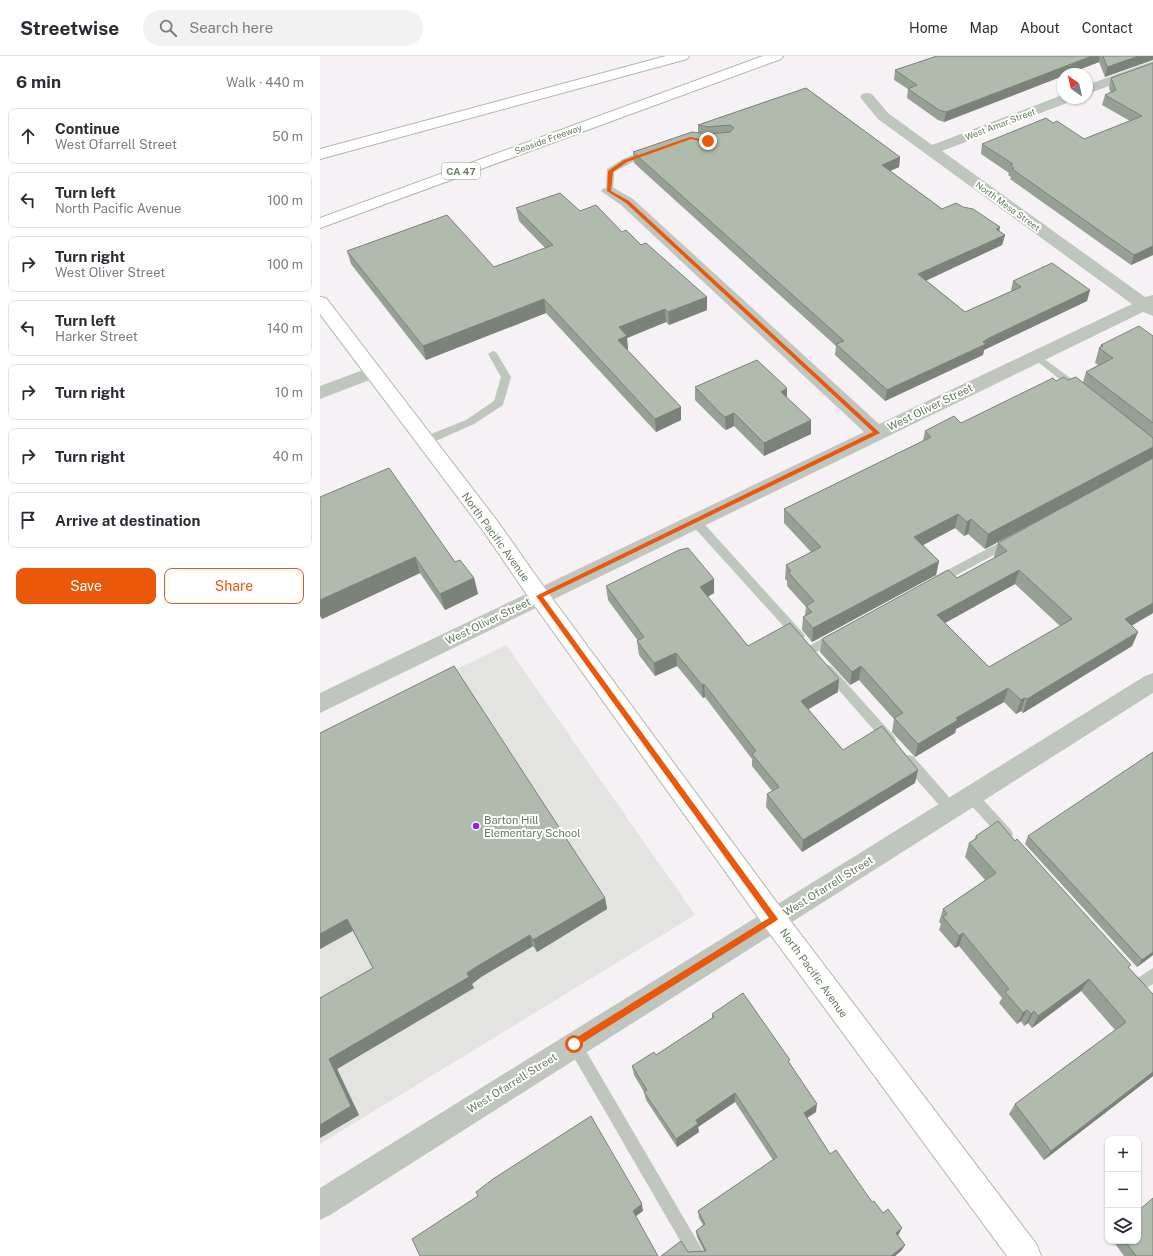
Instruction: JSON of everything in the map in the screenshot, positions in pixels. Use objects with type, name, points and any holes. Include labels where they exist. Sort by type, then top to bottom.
[{"type":"main road","points":[[597,79],[659,56]]},
{"type":"main road","points":[[320,154],[682,56]]},
{"type":"main road","name":"Seaside Freeway","points":[[320,223],[776,56]]},
{"type":"main road","points":[[320,143],[437,122]]},
{"type":"main road","name":"North Pacific Avenue","points":[[320,302],[491,527],[539,596],[774,919],[1026,1256]]},
{"type":"street","points":[[1093,88],[1153,65]]},
{"type":"street","name":"North Mesa Street","points":[[867,97],[883,116],[1150,305]]},
{"type":"street","name":"West Amar Street","points":[[932,150],[1057,102]]},
{"type":"street","points":[[609,191],[628,202],[877,433]]},
{"type":"street","name":"West Oliver Street","points":[[320,704],[539,596],[1036,356],[1150,305]]},
{"type":"street","points":[[320,393],[374,372]]},
{"type":"street","name":"West Ofarrell Street","points":[[320,1205],[574,1044],[1153,682]]},
{"type":"lane","points":[[609,191],[610,171],[626,161],[658,149]]},
{"type":"lane","points":[[425,440],[470,422],[499,403],[506,377],[493,354]]},
{"type":"lane","points":[[1036,356],[1085,395]]},
{"type":"lane","points":[[695,522],[811,650],[961,803],[1014,844]]},
{"type":"lane","points":[[930,585],[1020,536]]},
{"type":"lane","points":[[811,650],[846,631]]},
{"type":"lane","points":[[1131,972],[1145,988],[1153,976]]},
{"type":"lane","points":[[574,1044],[698,1256]]},
{"type":"shaded area","name":"Barton Hill Elementary School","points":[[506,645],[695,915],[320,1144],[320,736]]},
{"type":"building","points":[[937,56],[1092,56],[1061,68],[1057,68],[1057,69],[946,112],[939,110],[908,89],[917,85],[895,70]]},
{"type":"building","points":[[1103,56],[1139,56],[1107,67]]},
{"type":"building","points":[[1153,63],[1153,246],[1134,255],[1012,169],[1014,168],[1010,165],[1013,164],[982,144],[1046,118],[1053,123],[1057,121],[1084,139],[1142,116],[1105,95],[1116,90],[1111,78]]},
{"type":"building","points":[[806,88],[900,157],[882,165],[942,209],[956,203],[963,207],[973,209],[1000,227],[996,229],[1005,235],[918,274],[965,312],[1021,287],[1013,281],[1052,263],[1090,290],[989,338],[983,342],[986,344],[887,390],[836,344],[844,341],[633,152],[692,132],[708,134],[730,132],[734,128],[730,125],[708,127],[698,125]]},
{"type":"building","points":[[560,193],[580,211],[596,205],[622,232],[626,230],[641,245],[646,243],[707,297],[668,312],[665,309],[619,327],[627,336],[618,340],[681,407],[655,419],[544,299],[423,346],[347,251],[447,215],[494,267],[553,245],[516,208]]},
{"type":"building","points":[[1139,326],[1153,336],[1153,423],[1086,372],[1113,358],[1099,348],[1103,346],[1101,345]]},
{"type":"building","points":[[757,360],[787,388],[781,392],[811,420],[764,443],[734,413],[725,417],[722,415],[695,387]]},
{"type":"building","points":[[1064,377],[1068,380],[1076,377],[1153,438],[1153,447],[988,534],[971,519],[967,522],[958,514],[914,537],[939,561],[813,628],[803,617],[812,612],[806,606],[814,601],[788,572],[791,571],[786,565],[821,547],[784,509],[931,437],[925,431],[954,416],[961,423],[1053,378],[1056,381]]},
{"type":"building","points":[[1153,458],[1153,603],[1125,619],[1138,632],[1027,699],[1025,698],[1021,700],[1008,688],[956,718],[958,720],[918,744],[894,718],[903,713],[861,666],[852,672],[822,639],[948,570],[957,578],[1007,551],[998,543]],"holes":[[[1019,570],[1072,619],[989,667],[937,615]]]},
{"type":"building","points":[[389,468],[455,562],[460,560],[474,578],[440,594],[415,557],[320,600],[320,497]]},
{"type":"building","points":[[688,548],[714,579],[700,587],[748,646],[790,623],[839,679],[801,701],[843,750],[882,726],[918,770],[803,840],[767,794],[779,787],[752,754],[756,751],[704,684],[702,685],[676,653],[654,663],[637,641],[644,637],[606,586],[679,550]]},
{"type":"building","points":[[454,666],[605,898],[533,940],[530,935],[467,973],[469,977],[329,1059],[351,1106],[320,1125],[320,998],[373,968],[347,919],[320,934],[320,733]]},
{"type":"building","points":[[1153,752],[1153,952],[1142,960],[1028,836]]},
{"type":"building","points":[[998,821],[1015,841],[1017,839],[1131,965],[1128,967],[1153,994],[1153,1072],[1051,1151],[1015,1104],[1126,1022],[1089,979],[1038,1016],[1034,1011],[1031,1014],[1027,1010],[1023,1013],[1005,992],[1009,989],[963,933],[959,936],[943,917],[947,914],[943,909],[996,873],[969,843],[977,838],[976,836]]},
{"type":"building","points":[[743,993],[790,1060],[788,1061],[817,1104],[804,1113],[830,1154],[836,1150],[872,1202],[874,1201],[883,1213],[888,1209],[902,1228],[896,1233],[905,1245],[891,1256],[661,1256],[681,1241],[688,1252],[706,1251],[696,1231],[705,1224],[698,1211],[777,1157],[735,1093],[696,1120],[698,1124],[676,1139],[644,1092],[647,1090],[632,1066],[654,1052],[656,1055],[714,1017],[712,1014]]},
{"type":"building","points":[[591,1116],[642,1204],[633,1211],[658,1256],[420,1256],[412,1239],[478,1196],[476,1192],[493,1179]]},
{"type":"building","points":[[1153,1198],[1153,1256],[1136,1256],[1127,1244],[1141,1244],[1141,1208]]},
{"type":"place","name":"Barton Hill Elementary School","points":[[476,826]]},
{"type":"route","points":[[574,1044],[774,919],[539,596],[877,433],[628,202],[609,191],[610,171],[626,161],[670,144],[691,138],[708,141]]}]
